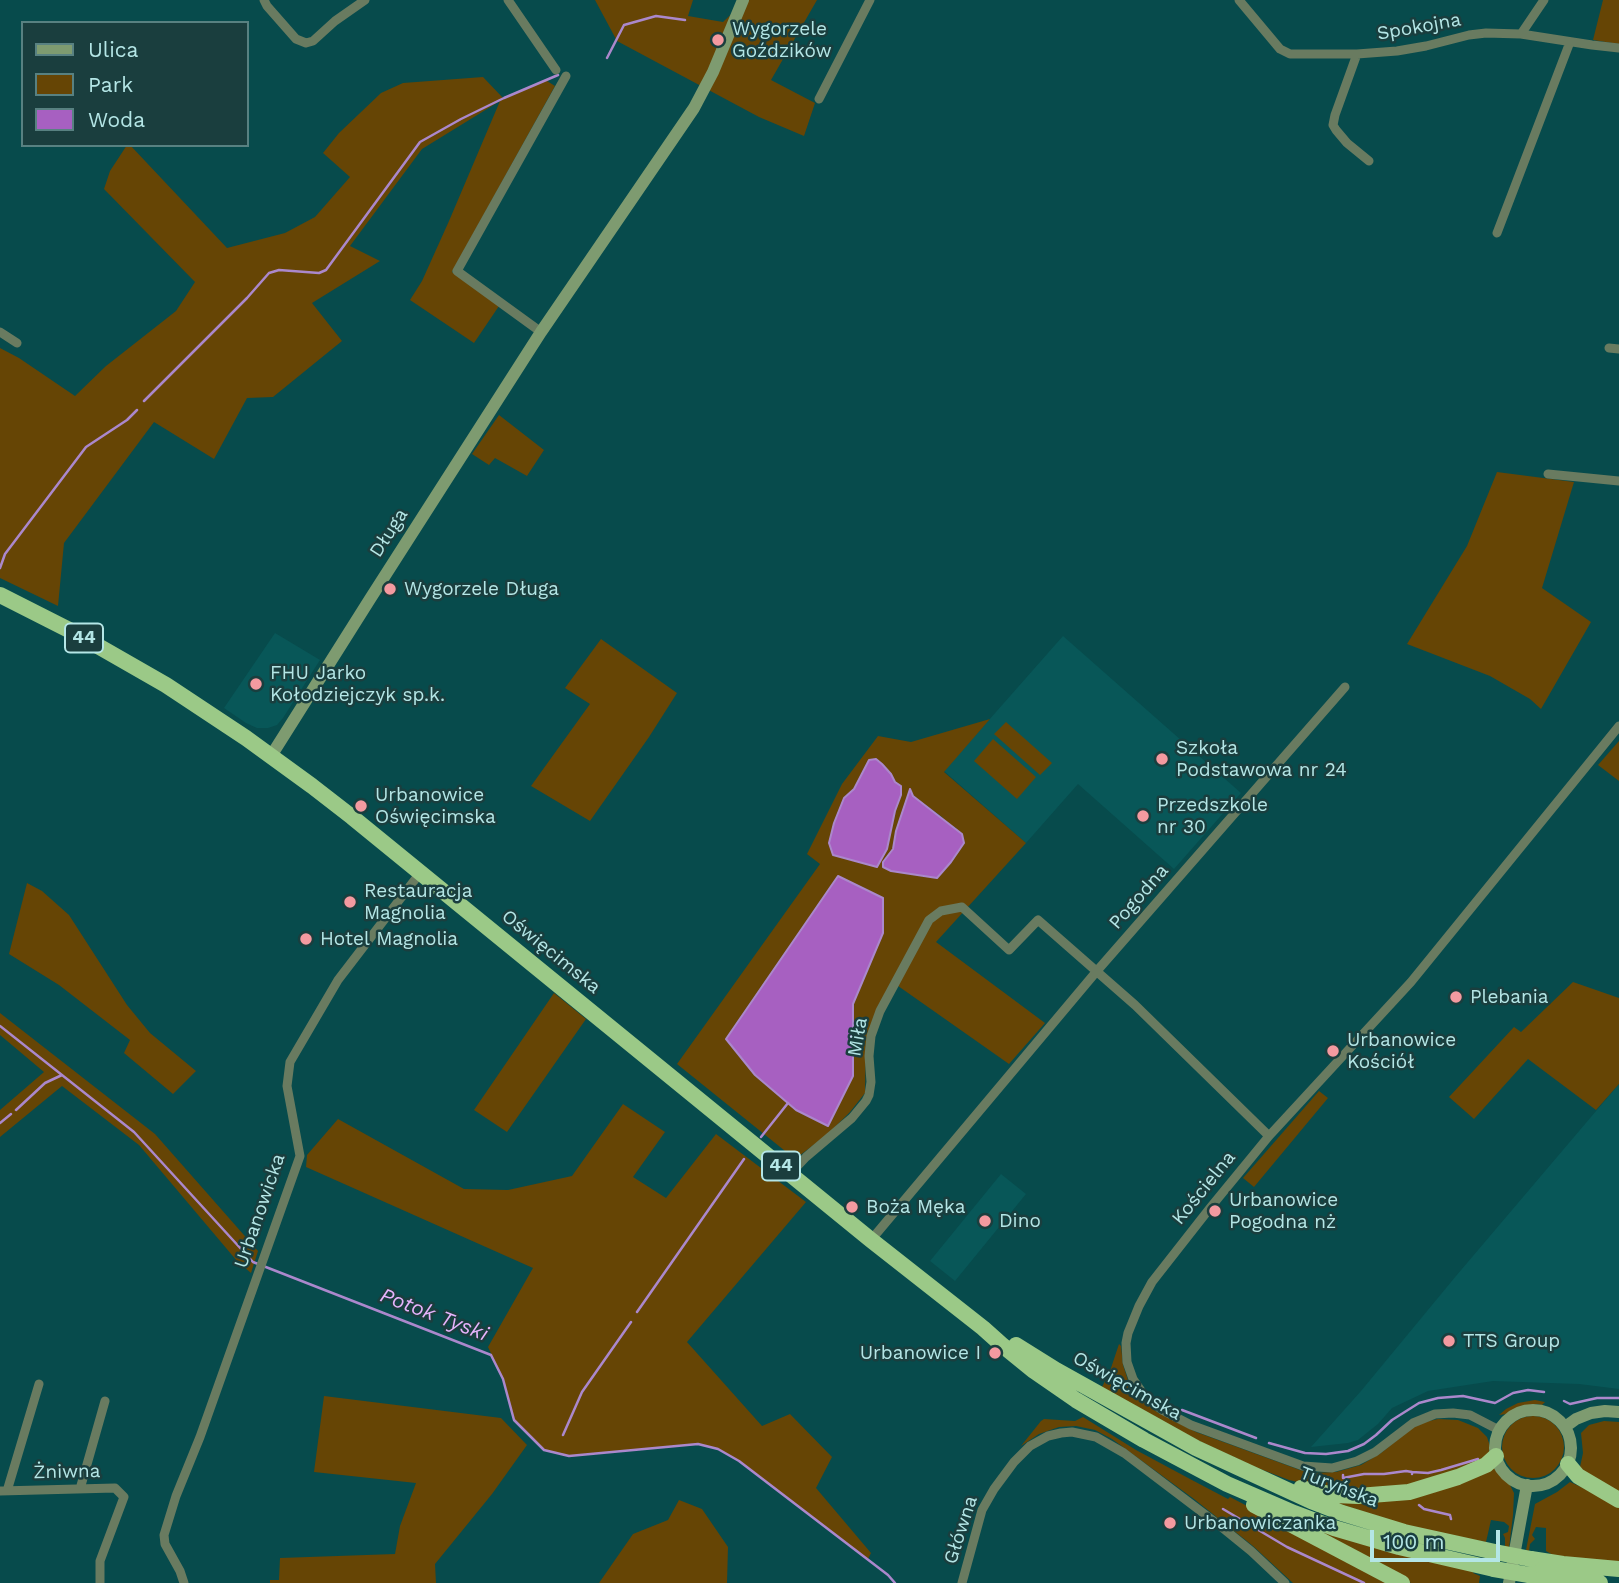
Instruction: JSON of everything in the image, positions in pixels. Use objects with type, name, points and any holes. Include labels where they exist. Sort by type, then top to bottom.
[{"type":"highway","name":"Oświęcimska","points":[[0,595],[77,634],[166,685],[271,756],[352,817],[1034,1371],[1076,1400],[1144,1440],[1227,1484]]},
{"type":"highway","name":"Oświęcimska","points":[[983,1328],[1196,1448],[1253,1474]]},
{"type":"highway","points":[[1253,1474],[1312,1492],[1383,1495],[1434,1486],[1486,1465],[1496,1456]]},
{"type":"highway","points":[[1568,1464],[1578,1476],[1619,1500]]},
{"type":"highway","name":"Turyńska","points":[[1253,1474],[1342,1513],[1494,1561]]},
{"type":"highway","points":[[1227,1484],[1255,1505],[1402,1583]]},
{"type":"highway","name":"Turyńska","points":[[1227,1484],[1334,1528],[1399,1547],[1530,1567],[1600,1583]]},
{"type":"highway","name":"Turyńska","points":[[1530,1567],[1563,1564],[1619,1569]]},
{"type":"street","points":[[264,0],[296,39],[306,43],[313,41],[365,0]]},
{"type":"street","points":[[508,0],[556,70]]},
{"type":"street","name":"Długa","points":[[271,756],[541,332],[694,108],[743,0]]},
{"type":"street","points":[[819,99],[870,0]]},
{"type":"street","name":"Spokojna","points":[[1239,0],[1280,50],[1290,54],[1357,54],[1426,47],[1486,33],[1521,34],[1619,48]]},
{"type":"street","points":[[1521,34],[1544,0]]},
{"type":"street","points":[[1497,233],[1570,42]]},
{"type":"street","name":"Spokojna","points":[[1357,54],[1333,125],[1347,143],[1369,161]]},
{"type":"street","points":[[541,332],[457,271],[566,76]]},
{"type":"street","points":[[0,332],[17,343]]},
{"type":"street","points":[[1548,474],[1619,481]]},
{"type":"street","name":"Pogodna","points":[[871,1240],[1097,972],[1345,687]]},
{"type":"street","name":"Kościelna","points":[[1499,1430],[1470,1415],[1435,1414],[1410,1424],[1375,1452],[1357,1461],[1334,1468],[1312,1468],[1191,1425],[1162,1410],[1140,1391],[1129,1370],[1126,1352],[1128,1333],[1152,1282],[1269,1136],[1411,982],[1619,726]]},
{"type":"street","name":"Urbanowicka","points":[[184,1583],[165,1544],[164,1535],[300,1156],[287,1086],[290,1062],[338,980],[420,873]]},
{"type":"street","name":"Miła","points":[[790,1174],[852,1118],[869,1096],[871,1036],[880,1011],[929,920],[941,911],[961,907],[1009,950],[1038,920],[1097,972]]},
{"type":"street","points":[[1097,972],[1135,1005],[1269,1136]]},
{"type":"street","points":[[3,1491],[39,1384]]},
{"type":"street","points":[[80,1489],[105,1401]]},
{"type":"street","points":[[1541,1410],[1558,1419],[1565,1427],[1571,1454],[1563,1472],[1555,1479],[1537,1486],[1527,1485],[1511,1479],[1499,1465],[1495,1447],[1499,1430],[1513,1416],[1522,1411],[1541,1410]]},
{"type":"street","points":[[1565,1427],[1591,1413],[1605,1410],[1619,1412]]},
{"type":"street","name":"Główna","points":[[962,1583],[985,1503],[1020,1456],[1043,1438],[1079,1432],[1104,1440],[1130,1457],[1251,1551],[1285,1583]]},
{"type":"street","points":[[1509,1583],[1527,1485]]},
{"type":"street","name":"Żniwna","points":[[3,1491],[115,1488],[124,1497],[100,1561],[100,1583]]},
{"type":"shaded area","points":[[275,633],[320,660],[277,725],[257,728],[224,708]]},
{"type":"shaded area","points":[[1063,636],[1241,793],[1174,869],[1078,784],[1026,843],[944,771]]},
{"type":"shaded area","points":[[1619,1084],[1619,1389],[1579,1384],[1493,1381],[1428,1391],[1392,1408],[1358,1440],[1311,1447],[1361,1391]]},
{"type":"shaded area","points":[[1001,1174],[1026,1194],[955,1281],[930,1261]]},
{"type":"green space","points":[[595,0],[693,0],[688,16],[723,22],[746,0],[817,0],[771,80],[815,103],[804,136],[759,117],[617,41]]},
{"type":"green space","points":[[1603,0],[1619,0],[1619,44],[1593,40]]},
{"type":"green space","points":[[562,74],[547,81],[555,86],[452,272],[499,306],[474,343],[410,300],[422,281],[500,101],[422,149],[350,246],[380,261],[312,303],[342,341],[273,397],[247,398],[214,459],[154,422],[64,543],[58,606],[0,578],[0,348],[75,396],[106,366],[176,311],[195,282],[104,189],[110,171],[126,147],[132,147],[227,248],[285,233],[315,217],[350,177],[323,153],[339,133],[381,93],[403,83],[483,77],[504,99]]},
{"type":"green space","points":[[499,415],[544,450],[527,476],[495,458],[489,465],[472,454]]},
{"type":"green space","points":[[1497,472],[1574,482],[1542,588],[1591,622],[1541,709],[1530,699],[1490,676],[1407,644],[1467,546]]},
{"type":"green space","points":[[601,639],[677,693],[590,821],[531,786],[590,704],[565,688]]},
{"type":"green space","points":[[990,719],[944,772],[1026,843],[936,942],[1045,1023],[1009,1064],[891,981],[866,1041],[865,1093],[828,1134],[795,1159],[677,1064],[820,864],[807,854],[842,784],[878,736],[911,742]],"holes":[[[891,774],[901,795],[887,848],[877,867],[833,855],[844,799],[854,789]],[[910,790],[913,796],[956,828],[959,850],[937,878],[891,871],[883,862],[893,849]],[[838,876],[883,933],[853,1004],[796,1110],[755,1075],[726,1039]]]},
{"type":"green space","points":[[1006,722],[1052,763],[1040,775],[994,734]]},
{"type":"green space","points":[[993,739],[1036,777],[1017,799],[974,761]]},
{"type":"green space","points":[[1619,741],[1619,781],[1598,765]]},
{"type":"green space","points":[[27,883],[42,891],[69,915],[127,1005],[150,1033],[196,1071],[173,1094],[124,1053],[130,1040],[59,985],[9,954]]},
{"type":"green space","points":[[1573,982],[1619,998],[1619,1084],[1596,1110],[1528,1059],[1474,1119],[1449,1097],[1514,1027],[1521,1032]]},
{"type":"green space","points":[[554,993],[586,1019],[507,1132],[474,1110]]},
{"type":"green space","points":[[0,1013],[155,1134],[258,1251],[251,1273],[237,1261],[139,1145],[62,1086],[0,1137],[0,1110],[44,1072],[0,1035]]},
{"type":"green space","points":[[1319,1091],[1328,1098],[1254,1187],[1243,1178]]},
{"type":"green space","points":[[623,1104],[665,1132],[633,1177],[666,1198],[716,1134],[806,1202],[687,1342],[762,1426],[790,1414],[832,1457],[816,1488],[871,1553],[868,1559],[739,1461],[718,1449],[698,1444],[569,1456],[544,1450],[514,1420],[503,1379],[488,1347],[533,1268],[306,1167],[307,1155],[338,1119],[464,1189],[508,1190],[572,1176]]},
{"type":"green space","points":[[1119,1344],[1129,1383],[1141,1399],[1157,1412],[1196,1432],[1300,1470],[1311,1473],[1336,1472],[1361,1465],[1412,1428],[1438,1419],[1458,1420],[1478,1428],[1487,1437],[1489,1453],[1481,1463],[1395,1490],[1318,1487],[1289,1480],[1197,1440],[1102,1387]]},
{"type":"green space","points":[[324,1396],[501,1418],[527,1445],[492,1494],[435,1564],[436,1583],[270,1583],[270,1580],[279,1580],[280,1558],[395,1554],[400,1526],[416,1483],[314,1472]]},
{"type":"green space","points":[[1535,1400],[1545,1402],[1542,1405],[1521,1406],[1499,1415],[1518,1403]]},
{"type":"green space","points":[[1527,1416],[1539,1416],[1555,1425],[1562,1435],[1562,1459],[1555,1469],[1539,1478],[1527,1478],[1516,1473],[1507,1464],[1502,1453],[1502,1441],[1507,1430],[1516,1421]]},
{"type":"green space","points":[[1083,1417],[1190,1479],[1228,1499],[1230,1497],[1394,1583],[1293,1583],[1253,1546],[1194,1499],[1112,1439],[1095,1430],[1076,1426],[1059,1427],[1039,1434],[1021,1446],[1044,1419],[1075,1421]]},
{"type":"green space","points":[[1604,1421],[1619,1422],[1619,1495],[1583,1474],[1580,1467],[1583,1453],[1581,1433],[1589,1425]]},
{"type":"green space","points":[[1496,1467],[1514,1493],[1509,1548],[1505,1547],[1503,1534],[1508,1532],[1509,1526],[1504,1522],[1491,1520],[1486,1542],[1431,1533],[1314,1496],[1336,1499]]},
{"type":"green space","points":[[1570,1482],[1619,1504],[1619,1563],[1553,1555],[1546,1551],[1546,1528],[1536,1527],[1532,1535],[1535,1539],[1530,1544],[1529,1551],[1526,1550],[1535,1504]]},
{"type":"green space","points":[[679,1500],[702,1509],[728,1547],[727,1583],[599,1583],[633,1534],[668,1520]]},
{"type":"green space","points":[[1300,1523],[1474,1571],[1473,1573],[1480,1576],[1479,1583],[1411,1583]]},
{"type":"water","points":[[876,759],[901,786],[887,849],[877,867],[833,855],[829,843],[844,798],[854,789],[869,760]]},
{"type":"water","points":[[910,789],[913,796],[962,834],[964,843],[937,878],[891,871],[883,867],[883,862],[893,849]]},
{"type":"water","points":[[838,876],[883,898],[883,933],[853,1004],[853,1076],[828,1126],[796,1110],[755,1075],[726,1039]]},
{"type":"waterway","points":[[607,58],[624,25],[656,16],[685,20]]},
{"type":"waterway","points":[[144,401],[269,273],[279,270],[319,273],[326,270],[420,142],[504,98],[558,75]]},
{"type":"waterway","points":[[0,568],[5,554],[86,447],[127,420],[137,410]]},
{"type":"waterway","name":"Potok Tyski","points":[[0,1026],[134,1132],[253,1262],[491,1355],[503,1379],[514,1420],[544,1450],[569,1456],[698,1444],[718,1449],[739,1461],[895,1583]]},
{"type":"waterway","points":[[16,1110],[45,1083],[62,1075]]},
{"type":"waterway","points":[[761,1137],[788,1103]]},
{"type":"waterway","points":[[0,1123],[11,1114]]},
{"type":"waterway","points":[[637,1312],[744,1159]]},
{"type":"waterway","points":[[563,1435],[582,1392],[631,1322]]},
{"type":"waterway","points":[[1269,1443],[1305,1453],[1348,1451],[1364,1444],[1392,1420],[1419,1403],[1463,1396],[1495,1403],[1513,1393],[1528,1390],[1544,1392]]},
{"type":"waterway","points":[[1564,1401],[1570,1404],[1597,1398],[1619,1398]]},
{"type":"waterway","points":[[1182,1410],[1256,1438]]},
{"type":"waterway","points":[[1412,1472],[1428,1473],[1478,1459]]},
{"type":"waterway","points":[[1343,1475],[1343,1478],[1406,1471],[1412,1474]]},
{"type":"waterway","points":[[1419,1505],[1424,1509],[1450,1515],[1451,1519]]},
{"type":"waterway","points":[[1223,1509],[1287,1547],[1364,1583]]},
{"type":"place","name":"Wygorzele Goździków","points":[[718,40]]},
{"type":"place","name":"Wygorzele Długa","points":[[390,589]]},
{"type":"place","name":"FHU Jarko Kołodziejczyk sp.k.","points":[[256,684]]},
{"type":"place","name":"Szkoła Podstawowa nr 24","points":[[1162,759]]},
{"type":"place","name":"Urbanowice Oświęcimska","points":[[361,806]]},
{"type":"place","name":"Przedszkole nr 30","points":[[1143,816]]},
{"type":"place","name":"Restauracja Magnolia","points":[[350,902]]},
{"type":"place","name":"Hotel Magnolia","points":[[306,939]]},
{"type":"place","name":"Plebania","points":[[1456,997]]},
{"type":"place","name":"Urbanowice Kościół","points":[[1333,1051]]},
{"type":"place","name":"Boża Męka","points":[[852,1207]]},
{"type":"place","name":"Urbanowice Pogodna nż","points":[[1215,1211]]},
{"type":"place","name":"Dino","points":[[985,1221]]},
{"type":"place","name":"TTS Group","points":[[1449,1341]]},
{"type":"place","name":"Urbanowice I","points":[[995,1353]]},
{"type":"place","name":"Urbanowiczanka","points":[[1170,1523]]}]
